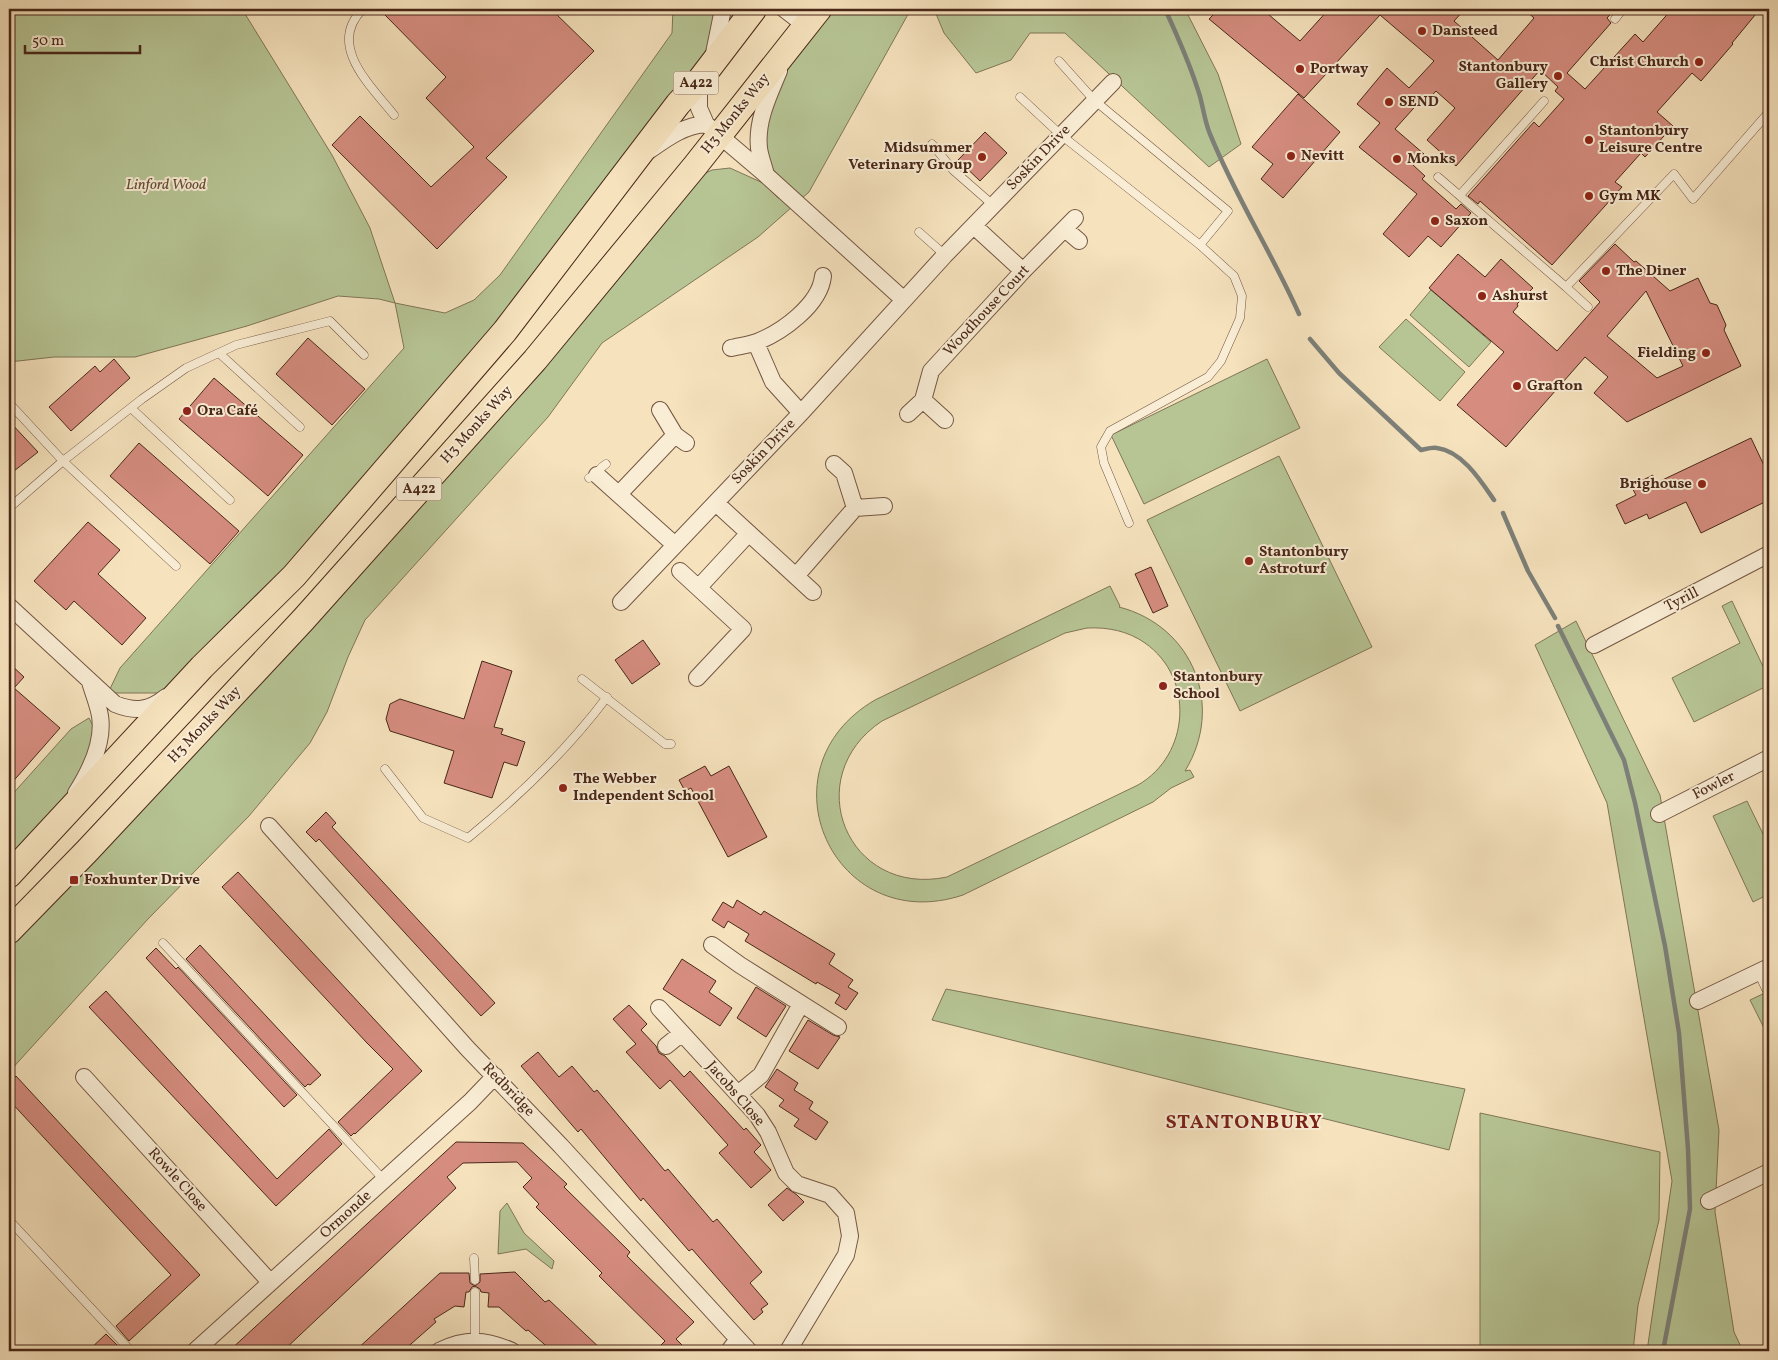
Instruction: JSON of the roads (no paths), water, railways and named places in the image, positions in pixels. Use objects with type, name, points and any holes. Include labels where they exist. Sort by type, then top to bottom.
[{"type":"main road","name":"A422","points":[[9,875],[202,667],[294,576],[505,331],[678,104],[706,72],[754,9]]},
{"type":"main road","name":"H3 Monks Way","points":[[9,931],[87,851],[296,627],[535,360],[712,130],[789,48],[813,17]]},
{"type":"street","points":[[722,9],[699,108],[712,130],[766,175],[904,300]]},
{"type":"street","points":[[784,9],[813,17]]},
{"type":"street","points":[[766,175],[759,148],[759,131],[768,96],[789,48]]},
{"type":"street","name":"Soskin Drive","points":[[621,602],[801,413],[945,255],[1113,82]]},
{"type":"street","points":[[638,157],[671,136],[695,125],[712,130]]},
{"type":"street","name":"Woodhouse Court","points":[[923,400],[931,371],[1023,271],[1070,224],[1079,241]]},
{"type":"street","points":[[974,226],[1023,271]]},
{"type":"street","points":[[731,348],[756,343],[794,321],[808,307],[826,281]]},
{"type":"street","points":[[756,343],[773,382],[801,413]]},
{"type":"street","points":[[908,414],[923,400],[945,420]]},
{"type":"street","points":[[619,494],[680,439],[660,410]]},
{"type":"street","points":[[834,464],[844,474],[855,508]]},
{"type":"street","points":[[597,472],[674,545]]},
{"type":"street","points":[[716,503],[813,592]]},
{"type":"street","points":[[796,576],[855,508],[884,506]]},
{"type":"street","points":[[699,587],[749,533]]},
{"type":"street","name":"Tyrill","points":[[1594,645],[1769,554]]},
{"type":"street","points":[[680,571],[743,629],[697,678]]},
{"type":"street","points":[[9,606],[115,704],[129,710],[142,709],[158,703],[202,667]]},
{"type":"street","points":[[44,837],[78,790],[96,752],[101,736],[100,715],[90,682]]},
{"type":"street","name":"Fowler","points":[[1659,814],[1769,758]]},
{"type":"street","name":"Redbridge","points":[[270,826],[467,1048],[561,1146],[738,1347]]},
{"type":"street","points":[[712,945],[737,969],[801,1004],[838,1027]]},
{"type":"street","points":[[1698,1001],[1764,969]]},
{"type":"street","points":[[738,1094],[761,1075],[801,1004]]},
{"type":"street","name":"Jacobs Close","points":[[659,1008],[757,1115],[768,1132],[786,1174],[796,1184],[830,1194],[846,1213],[850,1236],[846,1255],[788,1351]]},
{"type":"street","points":[[666,1046],[682,1033]]},
{"type":"street","name":"Ormonde","points":[[195,1351],[470,1102],[495,1076]]},
{"type":"street","name":"Rowle Close","points":[[84,1077],[270,1282]]},
{"type":"street","points":[[1709,1201],[1769,1173]]},
{"type":"street","points":[[439,1351],[475,1340],[492,1343],[512,1351]]},
{"type":"lane","points":[[363,9],[352,24],[349,42],[351,56],[362,75],[394,115]]},
{"type":"lane","points":[[1615,19],[1623,9]]},
{"type":"lane","points":[[1059,61],[1094,100],[1228,211],[1200,245]]},
{"type":"lane","points":[[1020,98],[1061,135],[1200,245],[1234,276],[1242,296],[1240,318],[1221,361],[1208,377],[1110,431],[1101,447],[1104,463],[1129,523]]},
{"type":"lane","points":[[1460,195],[1544,101]]},
{"type":"lane","points":[[1566,287],[1674,174],[1693,199],[1769,112]]},
{"type":"lane","points":[[932,144],[953,170],[993,205]]},
{"type":"lane","points":[[1438,177],[1588,307]]},
{"type":"lane","points":[[919,232],[945,255]]},
{"type":"lane","points":[[9,508],[63,461],[130,408],[186,368],[236,345],[330,321],[364,356]]},
{"type":"lane","points":[[219,353],[300,427]]},
{"type":"lane","points":[[9,402],[63,461],[176,566]]},
{"type":"lane","points":[[130,408],[230,500]]},
{"type":"lane","points":[[582,678],[665,744],[671,744]]},
{"type":"lane","points":[[385,769],[423,818],[468,838],[502,810],[545,767],[592,717],[607,698]]},
{"type":"lane","points":[[164,943],[384,1180]]},
{"type":"lane","points":[[1764,969],[1766,989]]},
{"type":"lane","points":[[9,1220],[131,1351]]},
{"type":"lane","points":[[474,1258],[475,1280]]},
{"type":"lane","points":[[475,1292],[475,1340]]},
{"type":"waterway","points":[[1165,9],[1191,69],[1200,95],[1208,129],[1220,157],[1299,314]]},
{"type":"waterway","points":[[1310,339],[1339,373],[1421,450],[1437,448],[1455,455],[1470,468],[1494,500]]},
{"type":"waterway","points":[[1503,513],[1528,571],[1555,618]]},
{"type":"waterway","points":[[1558,626],[1624,760],[1665,946],[1679,1033],[1688,1149],[1690,1209],[1663,1351]]},
{"type":"place","name":"Dansteed","points":[[1422,31]]},
{"type":"place","name":"Christ Church","points":[[1699,62]]},
{"type":"place","name":"Portway","points":[[1300,69]]},
{"type":"place","name":"Stantonbury Gallery","points":[[1558,76]]},
{"type":"place","name":"SEND","points":[[1389,102]]},
{"type":"place","name":"Stantonbury Leisure Centre","points":[[1589,140]]},
{"type":"place","name":"Nevitt","points":[[1291,156]]},
{"type":"place","name":"Midsummer Veterinary Group","points":[[982,157]]},
{"type":"place","name":"Monks","points":[[1397,159]]},
{"type":"place","name":"Gym MK","points":[[1589,196]]},
{"type":"place","name":"Saxon","points":[[1435,221]]},
{"type":"place","name":"The Diner","points":[[1606,271]]},
{"type":"place","name":"Ashurst","points":[[1482,296]]},
{"type":"place","name":"Fielding","points":[[1706,353]]},
{"type":"place","name":"Grafton","points":[[1517,386]]},
{"type":"place","name":"Ora Café","points":[[187,411]]},
{"type":"place","name":"Brighouse","points":[[1702,484]]},
{"type":"place","name":"Stantonbury Astroturf","points":[[1249,561]]},
{"type":"place","name":"Stantonbury School","points":[[1163,686]]},
{"type":"place","name":"The Webber Independent School","points":[[563,788]]},
{"type":"place","name":"Foxhunter Drive","points":[[74,880]]},
{"type":"district","name":"STANTONBURY","points":[[1244,1123]]},
{"type":"park label","name":"Linford Wood","points":[[166,185]]}]
